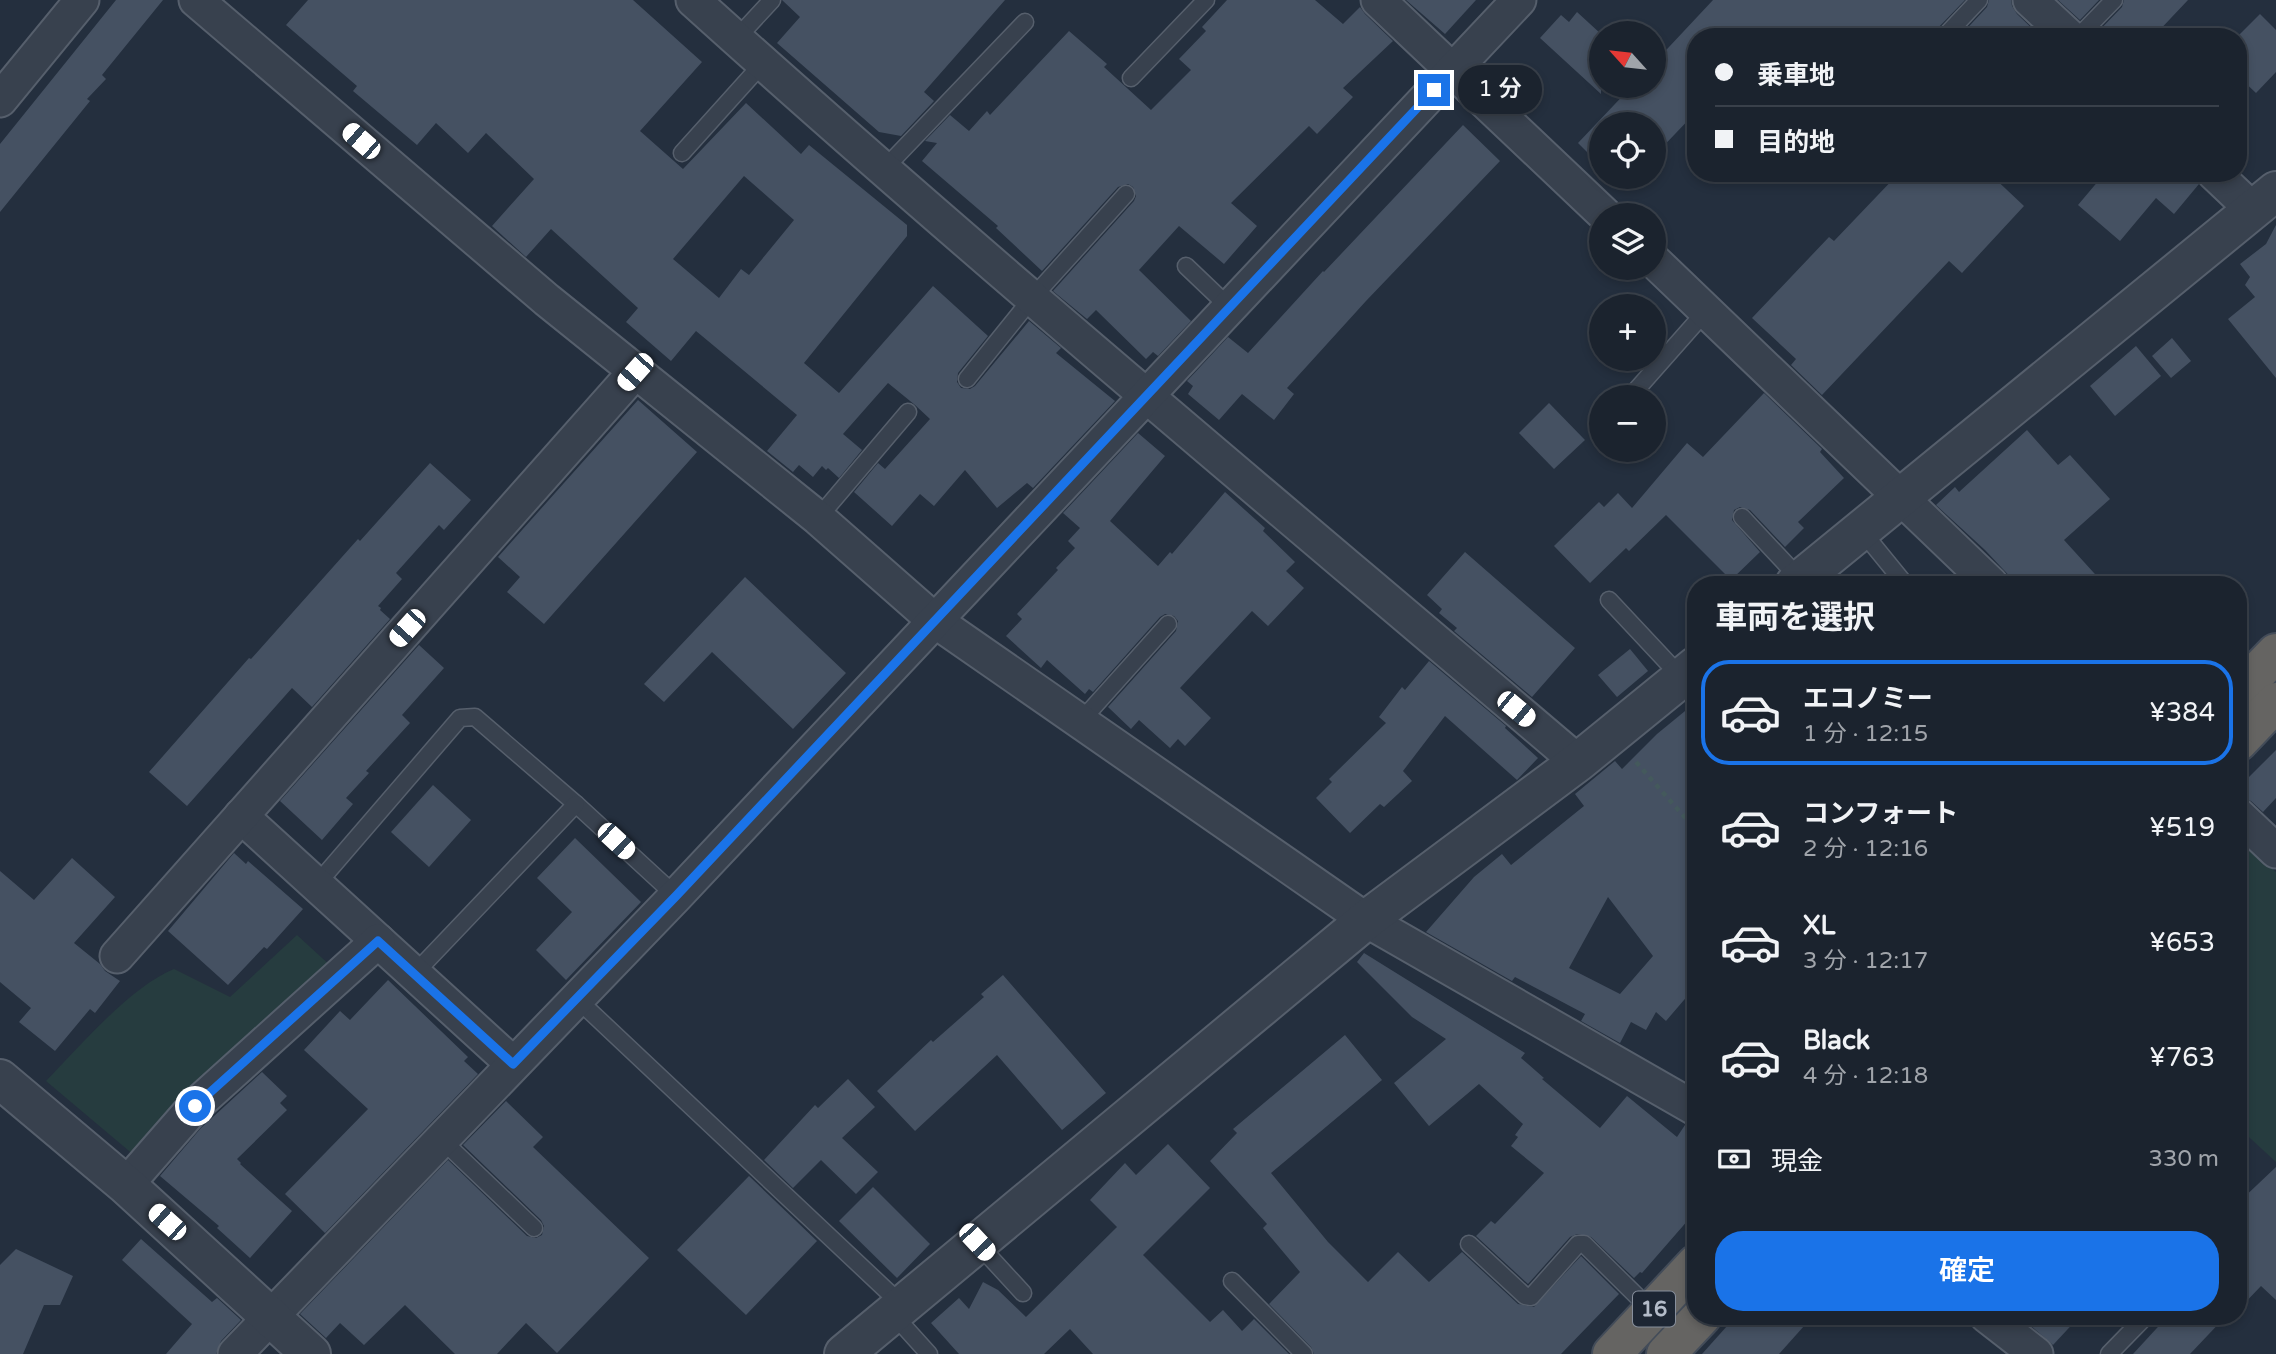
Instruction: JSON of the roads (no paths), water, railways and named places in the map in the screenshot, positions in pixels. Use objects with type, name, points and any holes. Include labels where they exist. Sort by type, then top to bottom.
[{"type":"highway","points":[[2247,683],[2276,653]]},
{"type":"highway","points":[[2247,733],[2276,702]]},
{"type":"highway","name":"16","points":[[1612,1354],[1687,1274]]},
{"type":"highway","name":"16","points":[[1666,1354],[1693,1325]]},
{"type":"street","points":[[0,100],[82,0]]},
{"type":"street","points":[[196,0],[537,291],[818,518],[934,620],[1366,920],[1687,1104]]},
{"type":"street","points":[[693,0],[884,169],[1578,762]]},
{"type":"street","points":[[1378,0],[1592,203]]},
{"type":"street","points":[[235,1354],[676,896],[1519,0]]},
{"type":"street","points":[[2030,0],[2060,28]]},
{"type":"street","points":[[1805,576],[2264,200],[2231,182]]},
{"type":"street","points":[[1666,273],[1983,576]]},
{"type":"street","points":[[117,956],[635,372]]},
{"type":"street","points":[[844,1354],[1366,920],[1578,762],[1687,674]]},
{"type":"street","points":[[241,816],[513,1064]]},
{"type":"street","points":[[2247,824],[2276,851]]},
{"type":"street","points":[[126,1185],[195,1106],[378,941]]},
{"type":"street","points":[[0,1079],[126,1185],[311,1354]]},
{"type":"street","points":[[1999,1325],[2036,1354]]},
{"type":"lane","points":[[736,39],[772,0]]},
{"type":"lane","points":[[1131,78],[1206,0]]},
{"type":"lane","points":[[1953,28],[1979,0]]},
{"type":"lane","points":[[2087,28],[2114,0]]},
{"type":"lane","points":[[884,169],[1025,22]]},
{"type":"lane","points":[[682,153],[763,63]]},
{"type":"lane","points":[[967,379],[1033,297],[1126,194]]},
{"type":"lane","points":[[1186,266],[1229,307]]},
{"type":"lane","points":[[1641,385],[1706,311]]},
{"type":"lane","points":[[818,518],[908,412]]},
{"type":"lane","points":[[1742,517],[1793,576]]},
{"type":"lane","points":[[1861,530],[1898,576]]},
{"type":"lane","points":[[1609,600],[1687,670]]},
{"type":"lane","points":[[1080,722],[1168,624]]},
{"type":"lane","points":[[317,884],[460,718],[475,717],[576,804],[676,896]]},
{"type":"lane","points":[[415,973],[576,804]]},
{"type":"lane","points":[[577,999],[897,1309],[929,1354]]},
{"type":"lane","points":[[440,1139],[534,1228]]},
{"type":"lane","points":[[977,1242],[1023,1293]]},
{"type":"lane","points":[[1469,1244],[1525,1296],[1531,1297],[1578,1244],[1584,1244],[1652,1311]]},
{"type":"lane","points":[[1232,1282],[1304,1354]]},
{"type":"lane","points":[[2109,1354],[2137,1325]]}]
